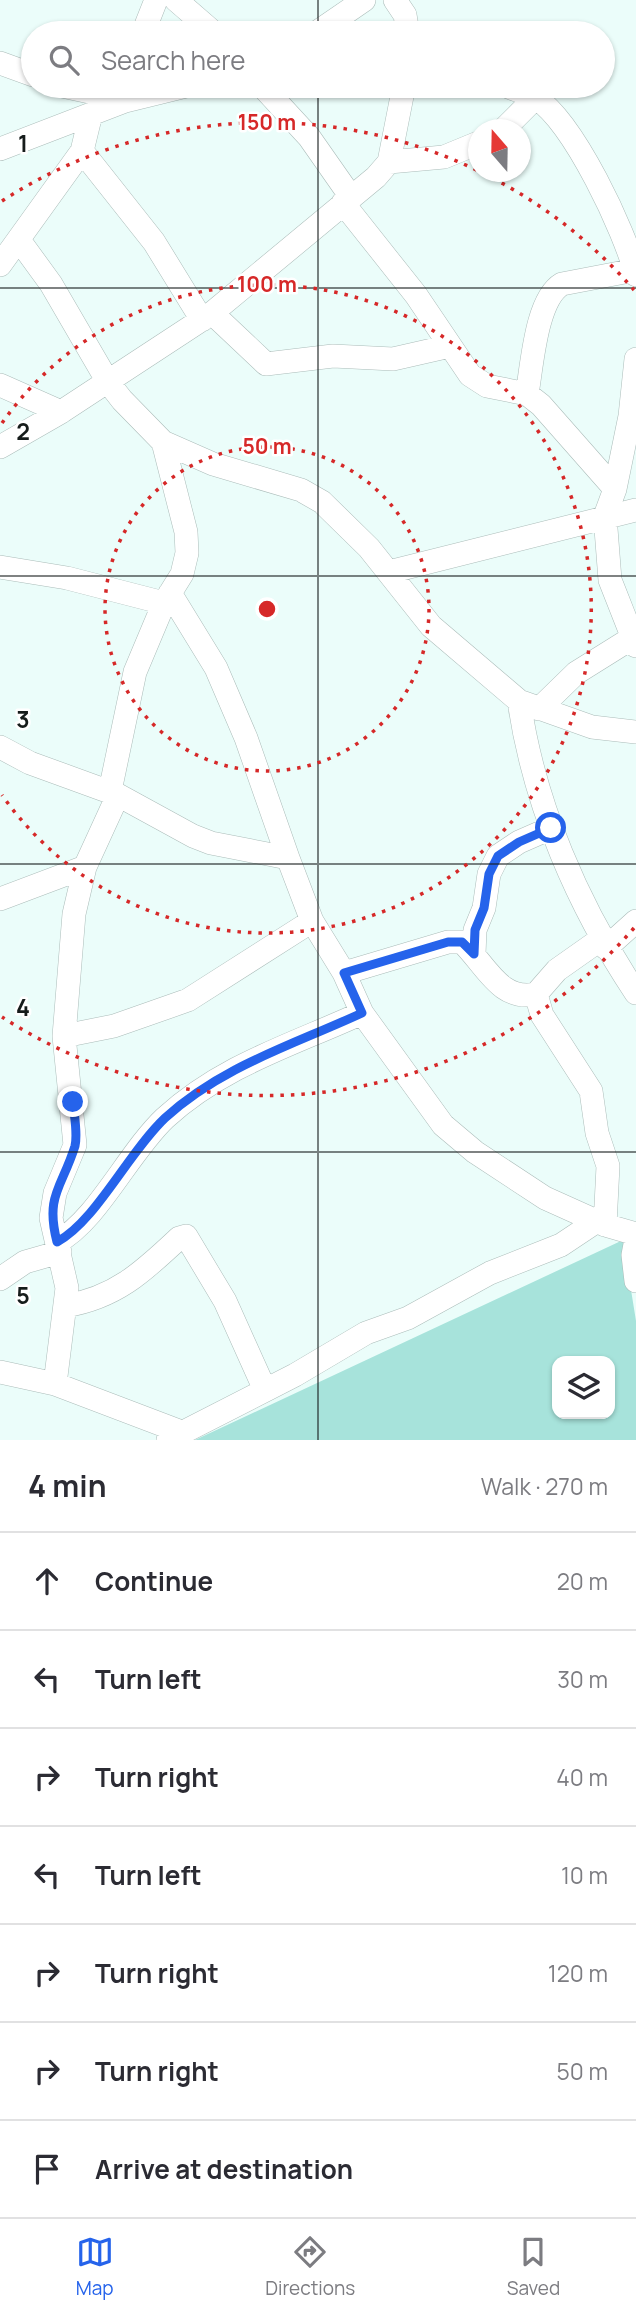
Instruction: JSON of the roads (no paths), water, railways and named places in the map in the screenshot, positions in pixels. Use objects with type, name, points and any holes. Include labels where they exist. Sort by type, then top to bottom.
[{"type":"street","points":[[148,21],[156,0]]},
{"type":"street","points":[[176,0],[200,21]]},
{"type":"street","points":[[333,21],[364,0]]},
{"type":"street","points":[[395,0],[406,21]]},
{"type":"street","points":[[0,63],[21,71]]},
{"type":"street","points":[[273,98],[309,137],[347,200],[477,382],[527,394],[566,430],[615,489]]},
{"type":"street","points":[[0,447],[61,412],[207,317],[376,177],[388,162],[401,98]]},
{"type":"street","points":[[514,119],[535,98],[550,111],[576,147],[609,205],[635,273],[562,284],[553,291],[538,330],[527,394]]},
{"type":"street","points":[[0,149],[107,101]]},
{"type":"street","points":[[0,265],[82,151],[107,101]]},
{"type":"street","points":[[388,162],[444,158],[468,147]]},
{"type":"street","points":[[82,151],[154,242],[207,317],[265,364],[333,356],[393,359],[450,346]]},
{"type":"street","points":[[19,240],[51,284],[108,382],[163,442],[213,464],[311,495],[347,524],[431,626],[529,705],[592,727],[636,732]]},
{"type":"street","points":[[529,705],[576,673],[634,642],[610,580],[605,516],[615,489],[633,415],[636,359]]},
{"type":"street","points":[[0,385],[61,412]]},
{"type":"street","points":[[55,1384],[67,1288],[51,1217],[55,1193],[75,1145],[64,1036],[74,914],[86,867],[114,793],[135,672],[167,598],[182,574],[188,542],[163,442]]},
{"type":"street","points":[[389,572],[636,510]]},
{"type":"street","points":[[0,567],[167,598],[220,678],[312,921],[344,973],[362,1013],[443,1125],[475,1152],[545,1198],[621,1228]]},
{"type":"street","points":[[529,705],[541,804],[604,943],[636,993]]},
{"type":"street","points":[[0,747],[30,763],[114,793],[178,829],[211,843],[288,858]]},
{"type":"street","points":[[474,954],[475,930],[484,908],[489,874],[498,856],[519,842],[551,828]]},
{"type":"street","points":[[0,899],[86,867]]},
{"type":"street","points":[[64,1036],[114,1026],[188,1000],[312,921]]},
{"type":"street","points":[[344,973],[448,942],[462,942],[507,993],[523,997],[537,994],[557,970],[636,921]]},
{"type":"street","points":[[537,994],[542,1015],[591,1091],[597,1133],[608,1166],[621,1228],[633,1255],[636,1281]]},
{"type":"street","points":[[0,1279],[25,1262],[58,1247],[83,1224],[144,1141],[192,1095],[246,1063],[362,1013]]},
{"type":"street","points":[[0,1372],[55,1384],[176,1436],[366,1333],[408,1318],[490,1273],[561,1245],[621,1228]]},
{"type":"street","points":[[65,1306],[93,1301],[114,1292],[179,1238],[186,1236],[225,1301],[265,1390]]}]
